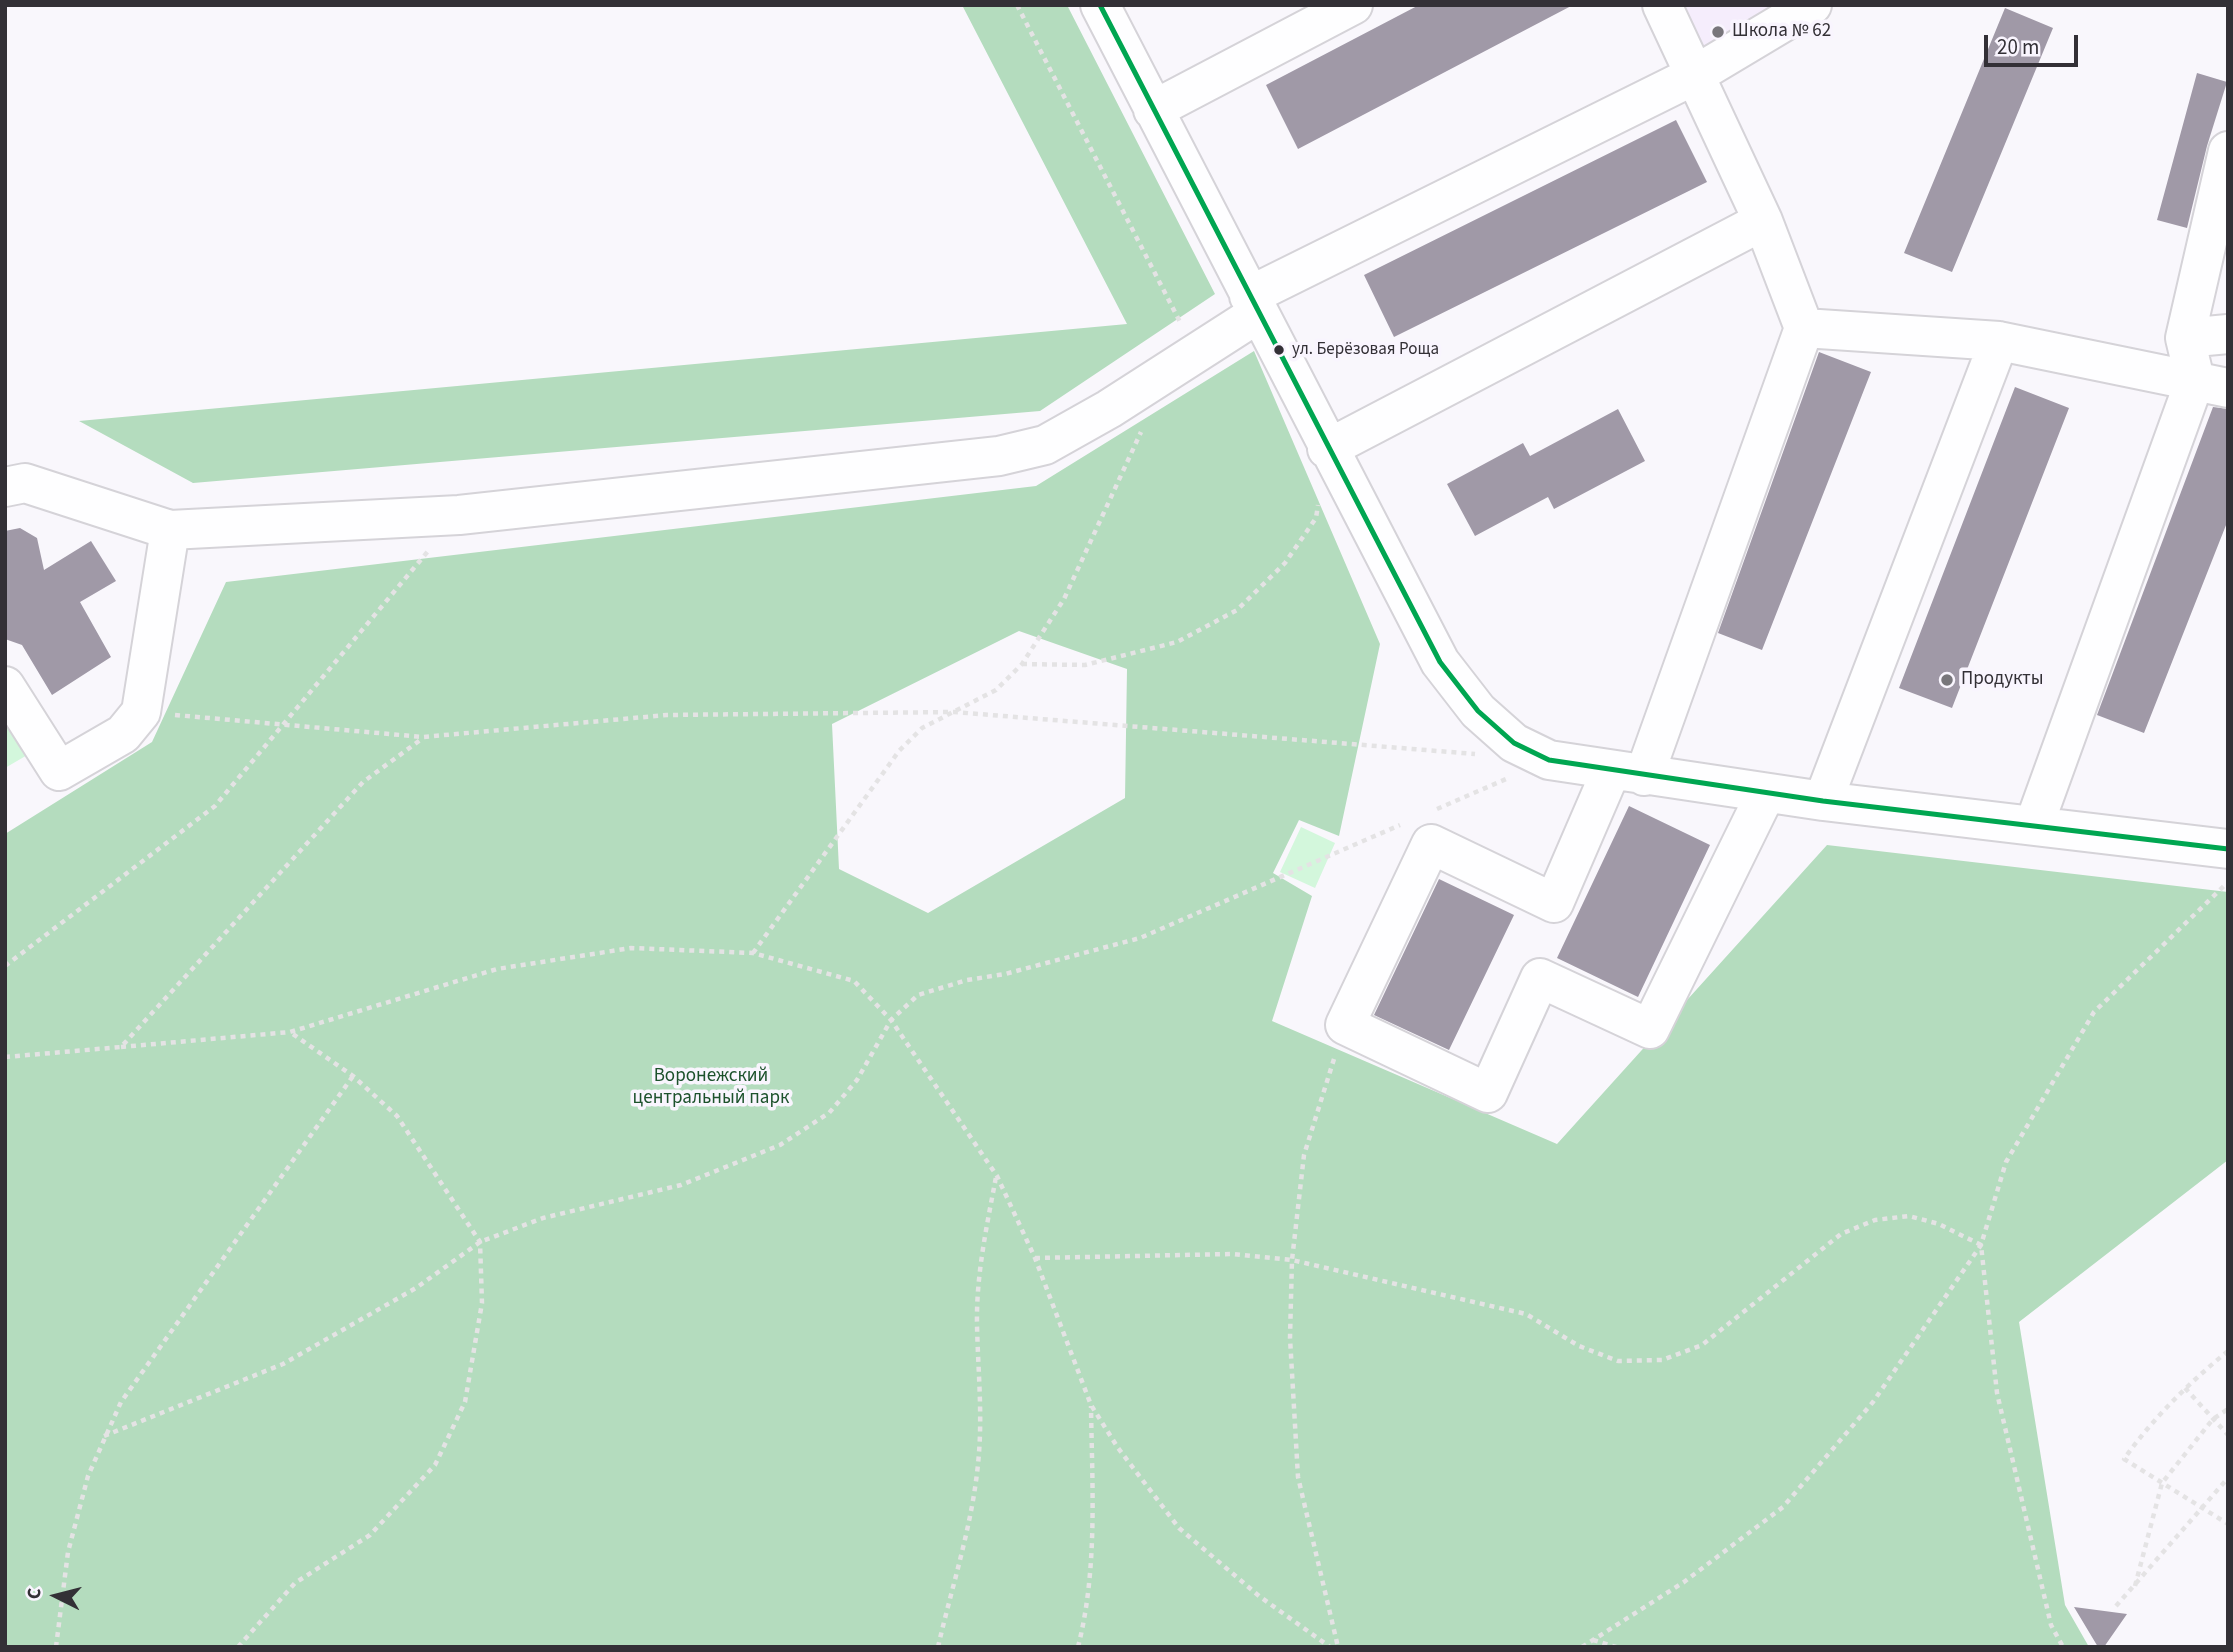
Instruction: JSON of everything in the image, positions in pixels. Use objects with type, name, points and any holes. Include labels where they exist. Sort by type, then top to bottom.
[{"type":"street","points":[[1100,5],[1327,449],[1440,662],[1478,711],[1514,743],[1549,760],[1627,773],[1824,801],[2034,825],[2226,853]]},
{"type":"street","points":[[1153,110],[1353,5]]},
{"type":"street","points":[[1662,5],[1763,221],[1804,328],[1627,773],[1554,903],[1431,844],[1345,1025],[1488,1093],[1539,978],[1650,1029],[1766,793]]},
{"type":"street","points":[[5,487],[25,483],[170,530],[459,515],[999,456],[1045,445],[1110,409],[1196,353],[1253,305],[1695,75],[1808,7]]},
{"type":"street","points":[[2212,384],[2185,338],[2228,152]]},
{"type":"street","points":[[1327,449],[1763,221]]},
{"type":"street","points":[[1804,328],[1999,341],[2212,384]]},
{"type":"street","points":[[2185,338],[2228,334]]},
{"type":"street","points":[[1824,801],[1999,341]]},
{"type":"street","points":[[2034,825],[2212,384]]},
{"type":"street","points":[[5,685],[59,771],[123,734],[141,712],[170,530]]},
{"type":"path","points":[[1017,5],[1196,353]]},
{"type":"path","points":[[753,953],[899,751],[922,728],[996,690],[1022,664],[1064,599],[1142,431]]},
{"type":"path","points":[[1022,664],[1085,664],[1177,642],[1237,610],[1285,563],[1316,518],[1327,449]]},
{"type":"path","points":[[5,966],[215,806],[459,515]]},
{"type":"path","points":[[141,712],[423,737],[667,715],[954,712],[1479,755]]},
{"type":"path","points":[[121,1046],[363,782],[423,737]]},
{"type":"path","points":[[1434,810],[1549,760]]},
{"type":"path","points":[[104,1436],[283,1364],[416,1288],[480,1241],[543,1218],[681,1185],[780,1145],[829,1113],[857,1080],[891,1020],[918,995],[967,980],[1028,968],[1140,938],[1408,821]]},
{"type":"path","points":[[1583,1647],[1684,1582],[1783,1507],[1873,1402],[1981,1245],[2006,1162],[2094,1012],[2226,853]]},
{"type":"path","points":[[5,1057],[290,1032],[497,969],[632,948],[753,953],[854,981],[891,1020],[997,1176],[1035,1258],[1091,1405],[1118,1448],[1179,1528],[1259,1596],[1330,1647]]},
{"type":"path","points":[[1338,1647],[1298,1477],[1290,1338],[1292,1260],[1304,1155],[1345,1025]]},
{"type":"path","points":[[238,1647],[295,1583],[370,1535],[435,1465],[466,1402],[482,1303],[480,1241],[397,1116],[353,1076],[290,1032]]},
{"type":"path","points":[[56,1647],[68,1552],[88,1476],[104,1436],[142,1370],[353,1076]]},
{"type":"path","points":[[938,1647],[967,1531],[978,1464],[982,1399],[978,1295],[981,1254],[997,1176]]},
{"type":"path","points":[[1035,1258],[1233,1254],[1292,1260],[1526,1314],[1579,1346],[1618,1361],[1662,1360],[1702,1345],[1841,1234],[1875,1220],[1909,1216],[1938,1224],[1981,1245]]},
{"type":"path","points":[[1981,1245],[1997,1394],[2051,1625],[2063,1647]]},
{"type":"path","points":[[2228,1351],[2185,1388],[2141,1435],[2124,1459],[2228,1524]]},
{"type":"path","points":[[2185,1388],[2228,1435]]},
{"type":"path","points":[[1078,1647],[1084,1625],[1090,1562],[1091,1405]]},
{"type":"path","points":[[2135,1586],[2162,1483],[2213,1419],[2228,1409]]},
{"type":"path","points":[[2116,1606],[2228,1478]]},
{"type":"path","points":[[1593,1640],[1616,1647]]},
{"type":"shaded area","name":"Школа № 62","points":[[1676,5],[1793,5],[1701,58]]},
{"type":"green space","points":[[962,5],[1067,5],[1215,294],[1040,411],[193,483],[79,421],[1127,324]]},
{"type":"green space","name":"Воронежский центральный парк","points":[[1254,351],[1380,644],[1339,836],[1299,820],[1273,873],[1312,896],[1272,1021],[1557,1144],[1827,845],[2228,892],[2228,1160],[2019,1322],[2065,1605],[2089,1647],[5,1647],[5,834],[152,742],[226,582],[1036,486]],"holes":[[[1019,631],[1127,669],[1125,798],[928,913],[839,869],[832,724]]]},
{"type":"green space","points":[[5,715],[29,754],[5,768]]},
{"type":"green space","points":[[1301,827],[1335,843],[1315,888],[1280,872]]},
{"type":"building","points":[[1419,5],[1573,5],[1298,149],[1266,85]]},
{"type":"building","points":[[2005,8],[2053,28],[1952,272],[1904,253]]},
{"type":"building","points":[[2197,73],[2227,82],[2207,146],[2187,228],[2157,220]]},
{"type":"building","points":[[1676,120],[1707,182],[1394,337],[1364,275]]},
{"type":"building","points":[[1819,352],[1871,372],[1762,650],[1718,633]]},
{"type":"building","points":[[2015,387],[2069,408],[1952,708],[1899,688]]},
{"type":"building","points":[[2213,407],[2228,409],[2228,520],[2144,733],[2097,715]]},
{"type":"building","points":[[1618,409],[1645,461],[1554,509],[1548,497],[1475,536],[1447,484],[1523,443],[1530,456]]},
{"type":"building","points":[[20,528],[37,538],[44,570],[91,541],[116,581],[80,602],[111,657],[52,695],[22,645],[5,639],[5,531]]},
{"type":"building","points":[[1629,806],[1710,845],[1638,997],[1557,958]]},
{"type":"building","points":[[1439,879],[1514,915],[1449,1050],[1374,1015]]},
{"type":"building","points":[[2074,1607],[2127,1614],[2104,1647],[2098,1647]]},
{"type":"transit line","points":[[1100,5],[1440,662],[1478,711],[1514,743],[1549,760],[1823,801],[2228,849]]},
{"type":"place","name":"Школа № 62","points":[[1718,32]]},
{"type":"place","name":"ул. Берёзовая Роща","points":[[1279,350]]},
{"type":"place","name":"Продукты","points":[[1947,680]]}]
